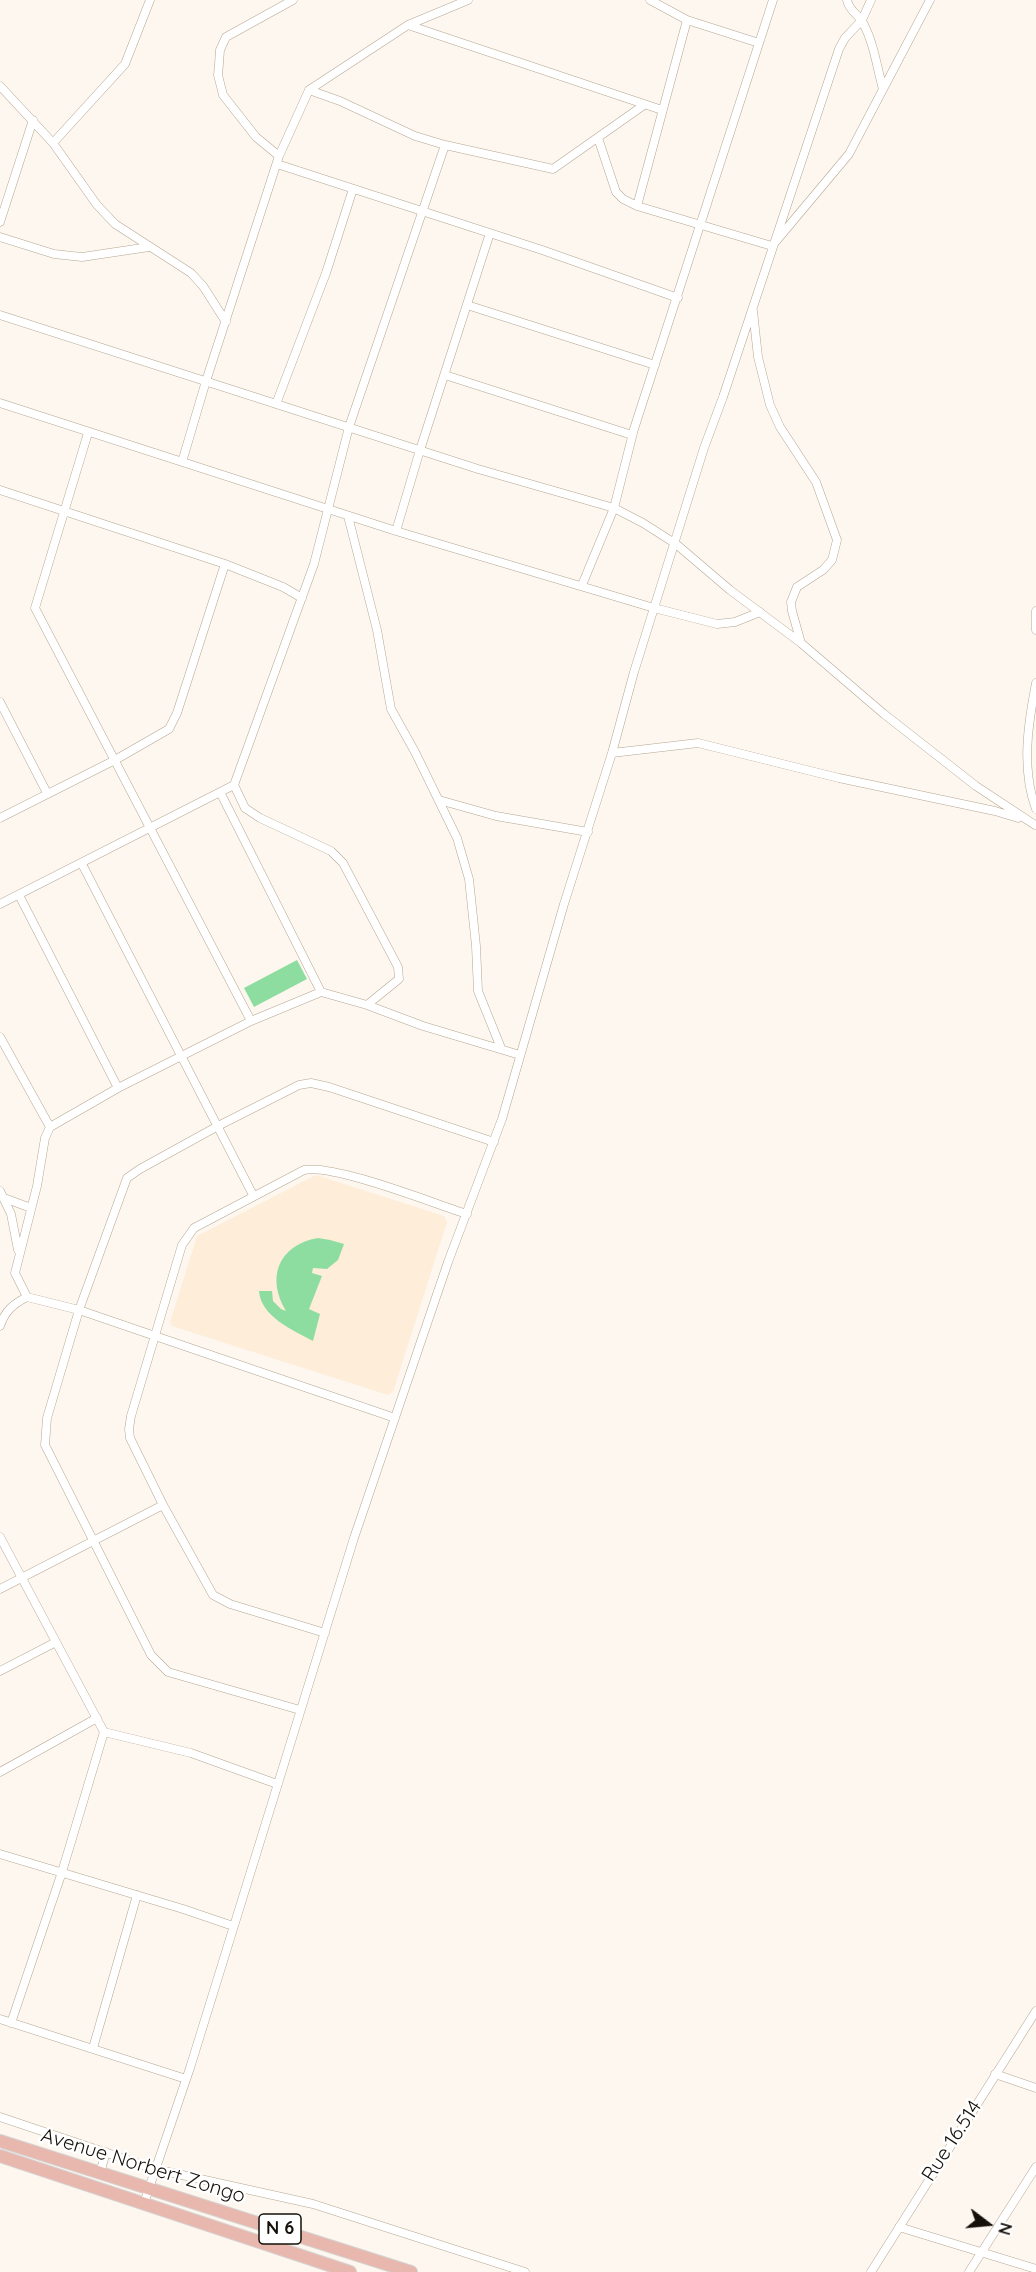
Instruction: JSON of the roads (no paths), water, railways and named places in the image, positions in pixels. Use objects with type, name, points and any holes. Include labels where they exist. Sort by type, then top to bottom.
[{"type":"main road","name":"Avenue Norbert Zongo","points":[[0,2141],[411,2272]]},
{"type":"main road","name":"Avenue Norbert Zongo","points":[[0,2156],[350,2272]]},
{"type":"street","points":[[52,143],[125,64],[150,0]]},
{"type":"street","points":[[279,156],[256,137],[223,95],[218,75],[219,57],[222,42],[226,37],[293,0]]},
{"type":"street","points":[[182,462],[276,164],[309,90],[408,25],[468,0]]},
{"type":"street","points":[[653,2],[664,0]]},
{"type":"street","points":[[582,585],[614,508],[632,435],[773,0]]},
{"type":"street","points":[[847,0],[852,12],[862,20],[869,35],[883,89]]},
{"type":"street","points":[[144,2204],[186,2079],[354,1538],[448,1262],[502,1119],[564,904],[588,832],[704,448],[723,398],[839,49],[845,38],[862,20],[871,0]]},
{"type":"street","points":[[772,246],[849,154],[930,0]]},
{"type":"street","points":[[653,2],[687,20],[759,43]]},
{"type":"street","points":[[637,206],[687,20]]},
{"type":"street","points":[[408,25],[662,110]]},
{"type":"street","points":[[0,86],[52,143],[109,218],[149,247],[191,273],[203,286],[226,322]]},
{"type":"street","points":[[309,90],[340,101],[415,136],[553,169],[644,105]]},
{"type":"street","points":[[0,222],[33,120]]},
{"type":"street","points":[[598,138],[616,192],[622,199],[637,206],[772,246]]},
{"type":"street","points":[[0,904],[234,785],[317,555],[349,427],[445,145]]},
{"type":"street","points":[[276,164],[490,233],[678,298]]},
{"type":"street","points":[[276,404],[326,273],[353,189]]},
{"type":"street","points":[[396,531],[490,233]]},
{"type":"street","points":[[0,237],[54,254],[82,257],[149,247]]},
{"type":"street","points":[[467,305],[655,364]]},
{"type":"street","points":[[752,307],[758,357],[770,405],[780,427],[816,482],[837,540],[832,560],[823,570],[797,588],[791,602],[801,643]]},
{"type":"street","points":[[0,315],[420,450],[614,508],[676,544],[730,591],[801,643],[884,714],[1035,826]]},
{"type":"street","points":[[445,375],[632,435]]},
{"type":"street","points":[[0,403],[348,516],[654,608],[717,624],[735,622],[760,612]]},
{"type":"street","points":[[88,433],[35,608],[251,1021]]},
{"type":"street","points":[[0,490],[225,564],[283,587],[302,598]]},
{"type":"street","points":[[348,516],[377,630],[390,706],[457,838],[469,879],[478,991],[501,1048]]},
{"type":"street","points":[[0,818],[115,760],[169,729],[225,564]]},
{"type":"street","points":[[1036,611],[1034,616],[1036,630]]},
{"type":"street","points":[[1036,682],[1029,729],[1028,769],[1029,784],[1036,809]]},
{"type":"street","points":[[0,702],[47,793]]},
{"type":"street","points":[[612,753],[698,743],[839,778],[995,811],[1035,826]]},
{"type":"street","points":[[234,785],[245,808],[260,818],[331,851],[343,863],[398,967],[399,979],[367,1005]]},
{"type":"street","points":[[220,792],[321,992]]},
{"type":"street","points":[[439,800],[496,816],[588,832]]},
{"type":"street","points":[[82,864],[253,1195]]},
{"type":"street","points":[[19,895],[118,1088]]},
{"type":"street","points":[[395,1418],[79,1310],[27,1297],[15,1277],[45,1138],[50,1127],[118,1088],[251,1021],[321,992],[367,1005],[423,1026],[520,1054]]},
{"type":"street","points":[[0,1037],[50,1127]]},
{"type":"street","points":[[300,1710],[168,1672],[151,1655],[95,1541],[48,1453],[44,1438],[47,1418],[79,1310],[128,1179],[140,1169],[218,1126],[299,1085],[311,1083],[329,1087],[494,1142]]},
{"type":"street","points":[[325,1634],[216,1598],[163,1505],[129,1432],[131,1416],[182,1245],[194,1228],[304,1170],[318,1168],[467,1214]]},
{"type":"street","points":[[0,1191],[11,1214],[19,1252]]},
{"type":"street","points":[[3,1198],[31,1208]]},
{"type":"street","points":[[0,1326],[8,1309],[27,1297]]},
{"type":"street","points":[[0,1589],[163,1505]]},
{"type":"street","points":[[0,1537],[104,1732],[62,1872],[11,2023]]},
{"type":"street","points":[[0,1671],[56,1642]]},
{"type":"street","points":[[0,1773],[97,1718]]},
{"type":"street","points":[[104,1732],[191,1754],[277,1784]]},
{"type":"street","points":[[0,1854],[233,1926]]},
{"type":"street","points":[[93,2048],[137,1895]]},
{"type":"street","name":"Rue 16.514","points":[[871,2272],[1036,2011]]},
{"type":"street","points":[[0,2019],[186,2079]]},
{"type":"street","points":[[995,2074],[1036,2088]]},
{"type":"street","points":[[0,2117],[155,2169],[313,2204],[525,2272]]},
{"type":"street","points":[[100,2173],[106,2152]]},
{"type":"street","points":[[969,2272],[1032,2180],[1036,2167]]},
{"type":"street","points":[[899,2227],[1036,2269]]}]
